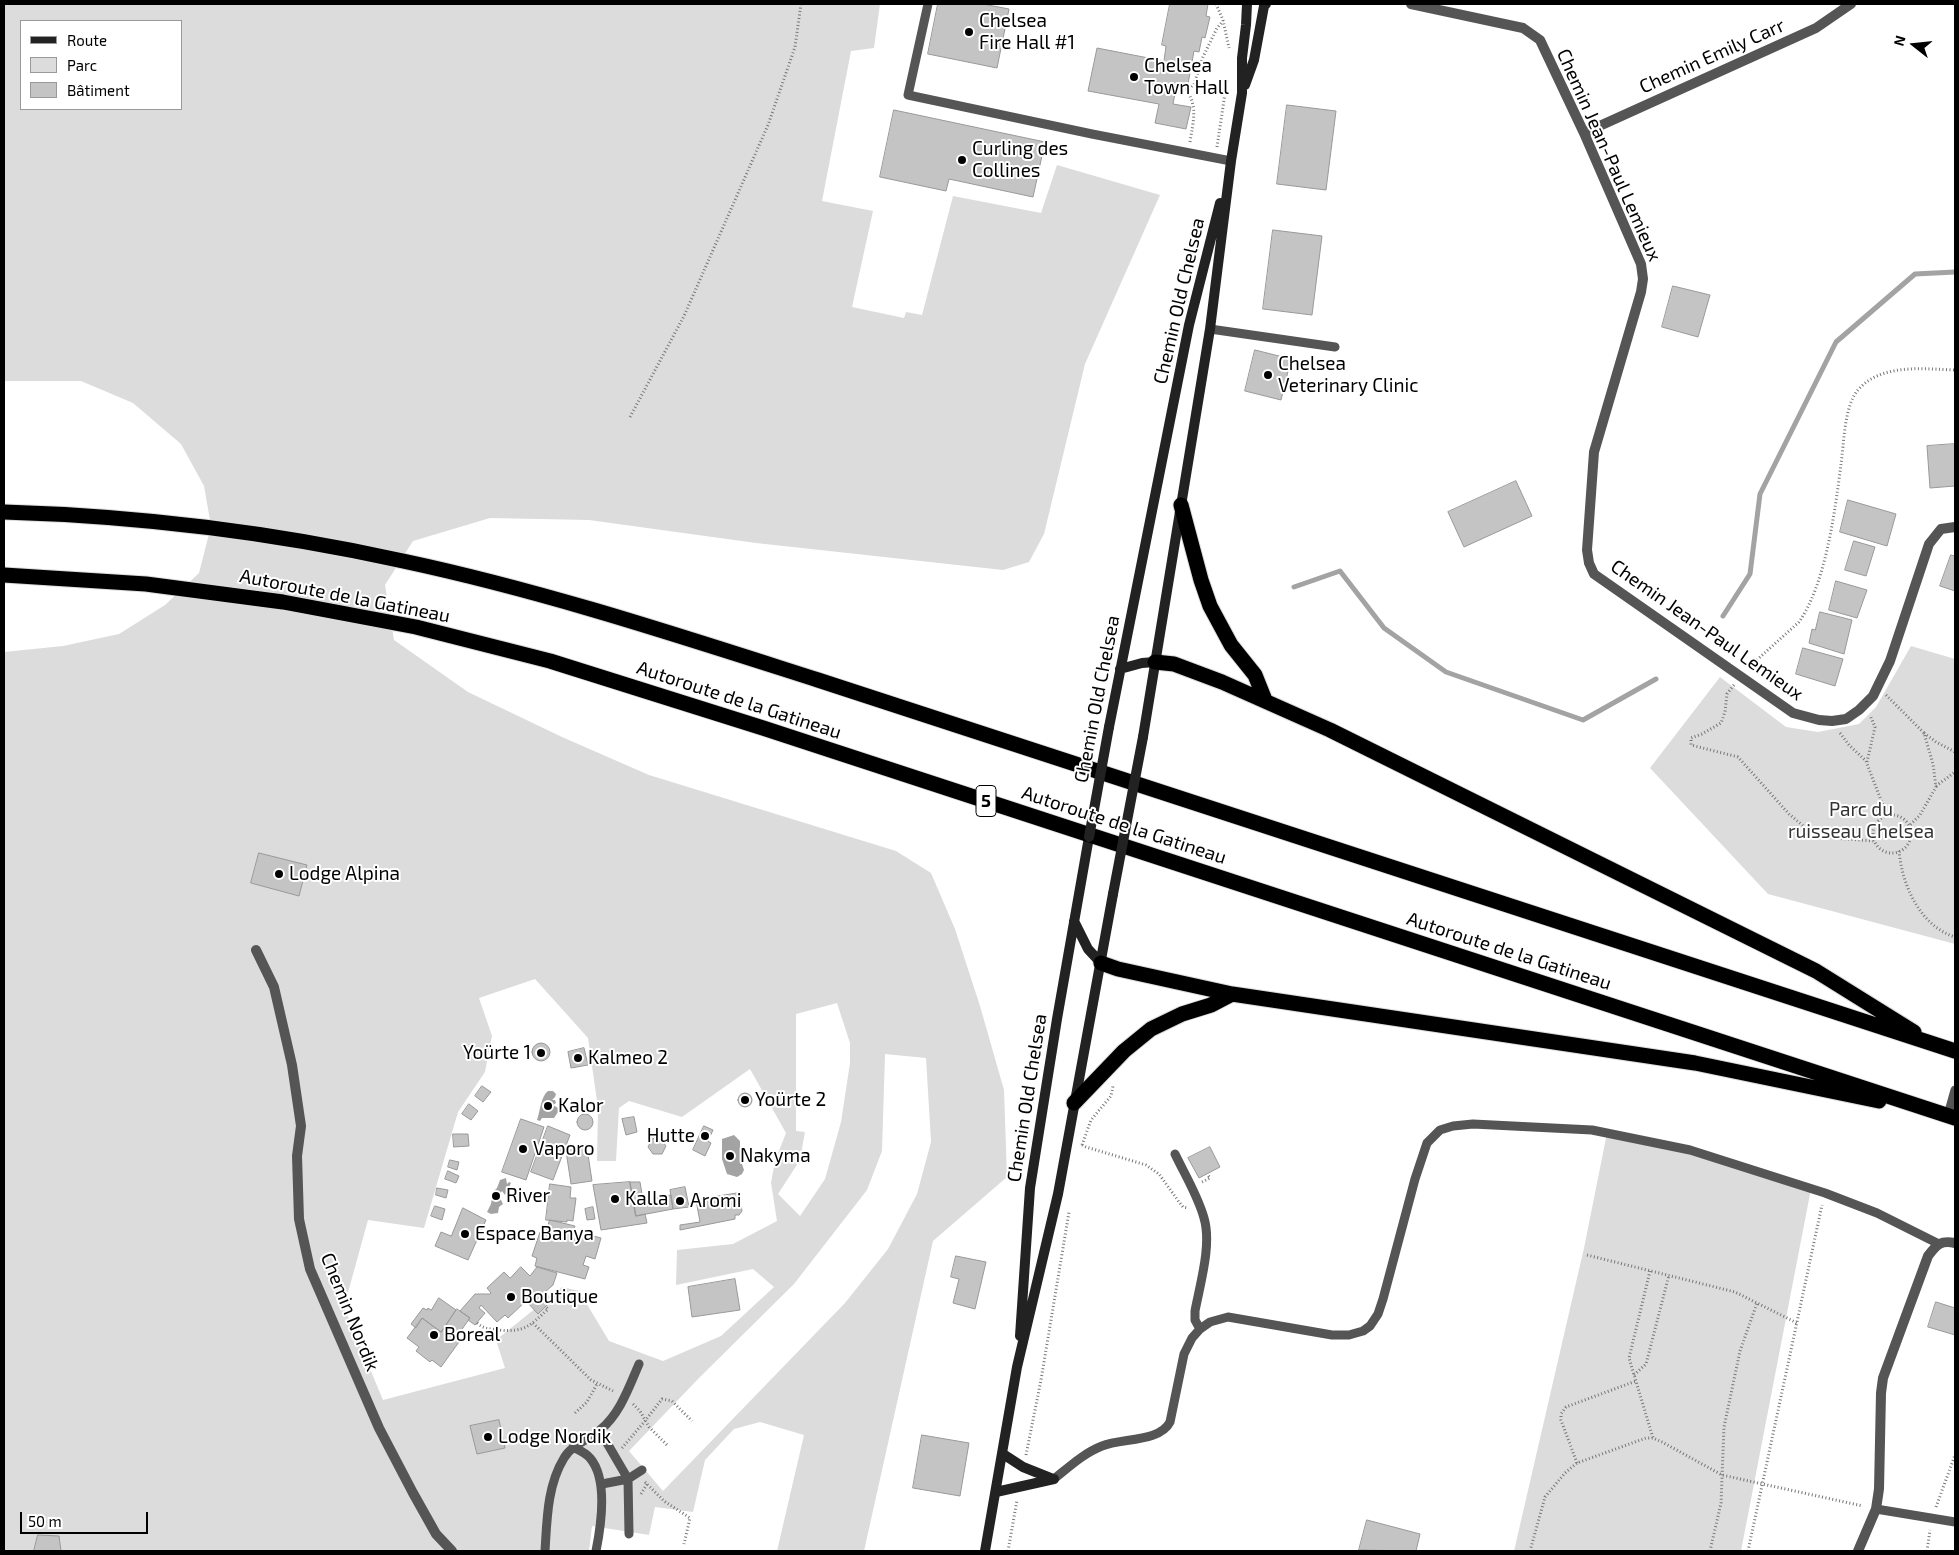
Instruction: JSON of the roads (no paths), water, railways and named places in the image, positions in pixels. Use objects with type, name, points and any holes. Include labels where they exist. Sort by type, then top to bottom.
[{"type":"highway","points":[[1181,505],[1210,606],[1231,645],[1255,675],[1265,700]]},
{"type":"highway","points":[[4,512],[120,519],[266,536],[405,561],[545,596],[639,623],[800,674],[1955,1051]]},
{"type":"highway","name":"Autoroute de la Gatineau","points":[[4,575],[146,584],[283,602],[407,626],[550,661],[772,731],[1951,1116]]},
{"type":"highway","points":[[1155,662],[1180,666],[1265,700],[1330,730],[1816,971],[1934,1044]]},
{"type":"highway","points":[[1101,963],[1118,969],[1232,994],[1673,1059],[1951,1116]]},
{"type":"highway","points":[[1074,1103],[1124,1052],[1151,1029],[1182,1014],[1211,1005],[1232,994]]},
{"type":"street","name":"Chemin Old Chelsea","points":[[985,1551],[1018,1367],[1058,1194],[1143,738],[1210,328],[1231,161],[1242,93],[1242,58],[1247,4]]},
{"type":"street","name":"Chemin Old Chelsea","points":[[1242,93],[1254,60],[1264,6],[1266,4]]},
{"type":"street","name":"Chemin Jean-Paul Lemieux","points":[[1411,4],[1523,28],[1540,40],[1641,264],[1643,279],[1641,292],[1594,452],[1587,550],[1589,563],[1594,574],[1793,713],[1806,718],[1832,721],[1846,718],[1866,704],[1878,686],[1890,661],[1929,544],[1941,529],[1955,527]]},
{"type":"street","name":"Chemin Emily Carr","points":[[1584,134],[1816,28],[1851,4]]},
{"type":"street","name":"Chemin Old Chelsea","points":[[1018,1367],[1030,1188],[1080,885],[1188,325],[1231,161]]},
{"type":"street","points":[[1120,670],[1136,664],[1155,662]]},
{"type":"street","points":[[1074,921],[1088,949],[1101,963]]},
{"type":"street","name":"Chemin Nordik","points":[[256,950],[274,987],[292,1065],[301,1126],[297,1156],[299,1219],[310,1269],[379,1428],[436,1534],[452,1551]]},
{"type":"street","points":[[1858,1551],[1876,1509],[1880,1489],[1881,1393],[1883,1378],[1928,1256],[1937,1243],[1945,1241],[1955,1243]]},
{"type":"street","points":[[1003,1454],[1032,1471],[1054,1479]]},
{"type":"street","points":[[996,1492],[1054,1479]]},
{"type":"lane","points":[[928,4],[908,94],[1231,161]]},
{"type":"lane","points":[[1210,328],[1335,347]]},
{"type":"lane","points":[[1951,1116],[1955,1090]]},
{"type":"lane","points":[[1054,1479],[1082,1457],[1101,1446],[1158,1434],[1168,1427],[1184,1354],[1192,1338],[1210,1322],[1228,1317],[1332,1335],[1349,1335],[1370,1326],[1378,1314],[1383,1299],[1415,1179],[1428,1143],[1440,1130],[1453,1126],[1473,1124],[1592,1130],[1690,1150],[1825,1194],[1877,1214],[1937,1243]]},
{"type":"lane","points":[[1175,1154],[1199,1205],[1207,1232],[1205,1257],[1195,1311],[1195,1320],[1200,1329]]},
{"type":"lane","points":[[545,1551],[549,1500],[554,1479],[563,1458],[573,1447],[600,1431],[612,1418],[620,1406],[639,1364]]},
{"type":"lane","points":[[600,1431],[628,1479],[629,1534]]},
{"type":"lane","points":[[573,1447],[590,1458],[602,1484],[601,1529],[596,1551]]},
{"type":"lane","points":[[602,1484],[628,1479],[640,1471]]},
{"type":"lane","points":[[1876,1509],[1955,1522]]},
{"type":"waterway","points":[[1723,616],[1750,574],[1760,494],[1836,342],[1915,274],[1955,272]]},
{"type":"waterway","points":[[1294,587],[1340,571],[1384,628],[1446,672],[1583,720],[1656,679]]},
{"type":"place","name":"Chelsea Fire Hall #1","points":[[969,32]]},
{"type":"place","name":"Chelsea Town Hall","points":[[1134,77]]},
{"type":"place","name":"Curling des Collines","points":[[962,160]]},
{"type":"place","name":"Chelsea Veterinary Clinic","points":[[1268,375]]},
{"type":"place","name":"Lodge Alpina","points":[[279,874]]},
{"type":"place","name":"Yoürte 1","points":[[541,1053]]},
{"type":"place","name":"Kalmeo 2","points":[[578,1058]]},
{"type":"place","name":"Yoürte 2","points":[[745,1100]]},
{"type":"place","name":"Kalor","points":[[548,1106]]},
{"type":"place","name":"Hutte","points":[[705,1136]]},
{"type":"place","name":"Vaporo","points":[[523,1149]]},
{"type":"place","name":"Nakyma","points":[[730,1156]]},
{"type":"place","name":"River","points":[[496,1196]]},
{"type":"place","name":"Kalla","points":[[615,1199]]},
{"type":"place","name":"Aromi","points":[[680,1201]]},
{"type":"place","name":"Espace Banya","points":[[465,1234]]},
{"type":"place","name":"Boutique","points":[[511,1297]]},
{"type":"place","name":"Boreal","points":[[434,1335]]},
{"type":"place","name":"Lodge Nordik","points":[[488,1437]]},
{"type":"park label","name":"Parc du ruisseau Chelsea","points":[[1861,821]]}]
